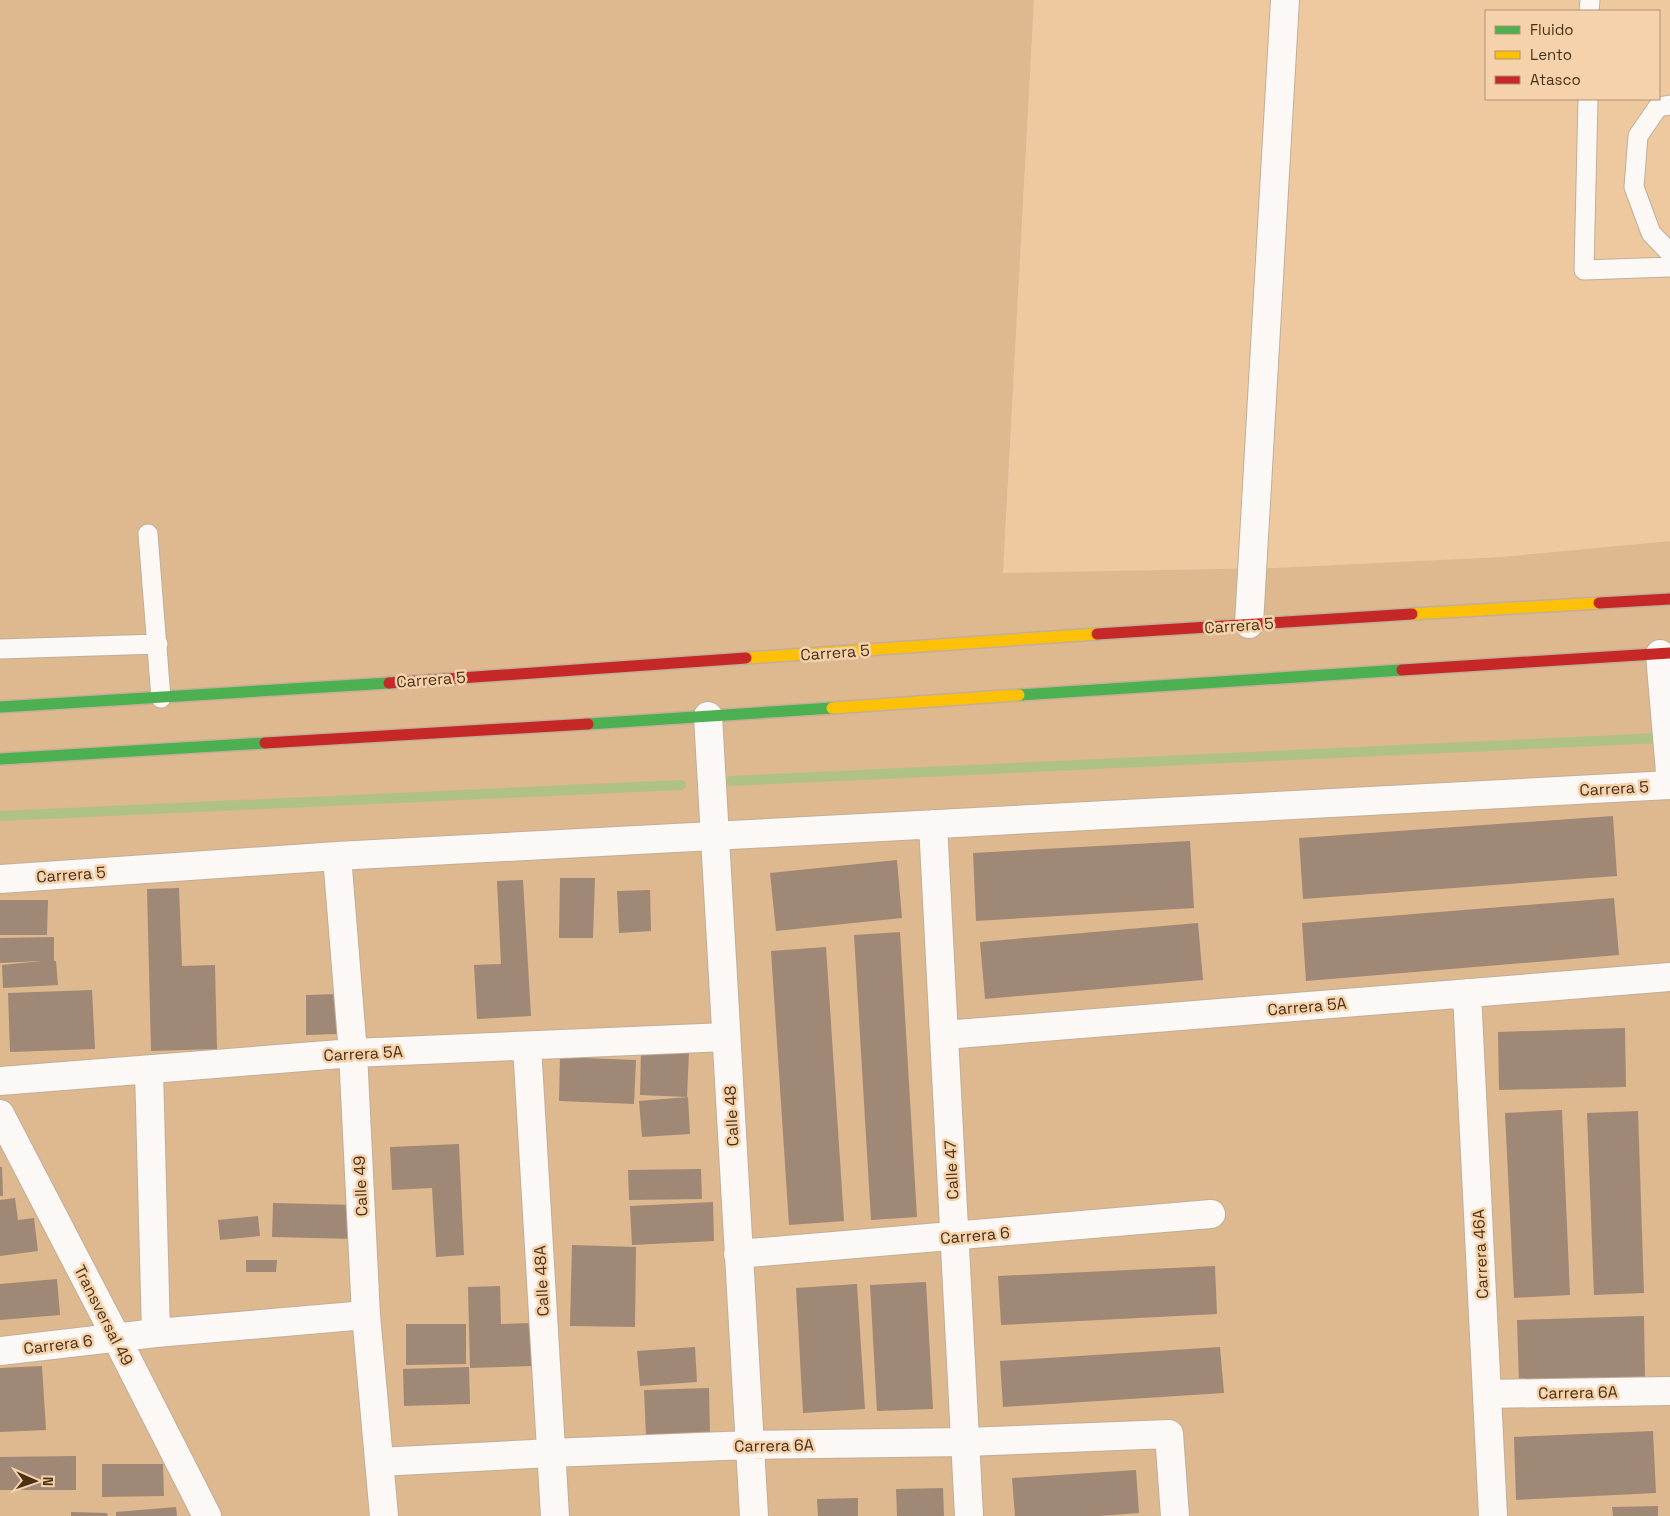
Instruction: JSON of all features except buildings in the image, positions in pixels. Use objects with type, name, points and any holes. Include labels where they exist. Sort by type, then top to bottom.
[{"type":"main road","name":"Carrera 5","points":[[0,707],[161,698],[1249,624],[1670,599]]},
{"type":"main road","points":[[0,759],[708,716],[1665,653]]},
{"type":"street","points":[[1249,624],[1285,0]]},
{"type":"street","points":[[1665,653],[1670,772]]},
{"type":"street","name":"Calle 48","points":[[708,716],[754,1516]]},
{"type":"street","name":"Carrera 5","points":[[0,879],[337,856],[1670,785]]},
{"type":"street","name":"Calle 47","points":[[933,824],[969,1516]]},
{"type":"street","name":"Calle 49","points":[[337,856],[353,1053],[366,1315],[384,1516]]},
{"type":"street","name":"Carrera 5A","points":[[944,1035],[1670,977]]},
{"type":"street","name":"Carrera 46A","points":[[1467,993],[1493,1516]]},
{"type":"street","name":"Carrera 5A","points":[[0,1081],[353,1053],[726,1037]]},
{"type":"street","name":"Calle 48A","points":[[527,1046],[555,1516]]},
{"type":"street","points":[[149,1070],[156,1333]]},
{"type":"street","name":"Transversal 49","points":[[0,1114],[116,1337],[206,1516]]},
{"type":"street","name":"Carrera 6","points":[[738,1254],[1211,1214]]},
{"type":"street","name":"Carrera 6","points":[[0,1351],[156,1333],[366,1315]]},
{"type":"street","name":"Carrera 6A","points":[[1486,1394],[1670,1391]]},
{"type":"street","name":"Carrera 6A","points":[[379,1462],[551,1452],[750,1445],[965,1442],[1169,1434],[1175,1516]]},
{"type":"lane","points":[[1588,100],[1584,270],[1670,267]]},
{"type":"lane","points":[[1670,105],[1658,107],[1638,136],[1634,187],[1651,233],[1670,253]]},
{"type":"lane","points":[[148,534],[161,698]]},
{"type":"lane","points":[[0,649],[158,644]]},
{"type":"shaded area","points":[[0,0],[1034,0],[1003,573],[1273,568],[1501,557],[1670,541],[1670,1516],[0,1516]]},
{"type":"shaded area","points":[[1034,0],[1670,0],[1670,541],[1501,557],[1273,568],[1003,573]]},
{"type":"waterway","points":[[731,781],[1659,738]]},
{"type":"waterway","points":[[0,816],[681,785]]},
{"type":"traffic: fast","points":[[1019,695],[1402,670]]},
{"type":"traffic: fast","points":[[0,707],[389,683]]},
{"type":"traffic: fast","points":[[588,724],[832,708]]},
{"type":"traffic: fast","points":[[0,759],[265,743]]},
{"type":"traffic: slow","points":[[1412,614],[1599,603]]},
{"type":"traffic: slow","points":[[746,658],[1097,634]]},
{"type":"traffic: slow","points":[[832,708],[1019,695]]},
{"type":"traffic: jam","points":[[1599,603],[1670,599]]},
{"type":"traffic: jam","points":[[1097,634],[1412,614]]},
{"type":"traffic: jam","points":[[1402,670],[1670,653]]},
{"type":"traffic: jam","points":[[389,683],[746,658]]},
{"type":"traffic: jam","points":[[265,743],[588,724]]}]
